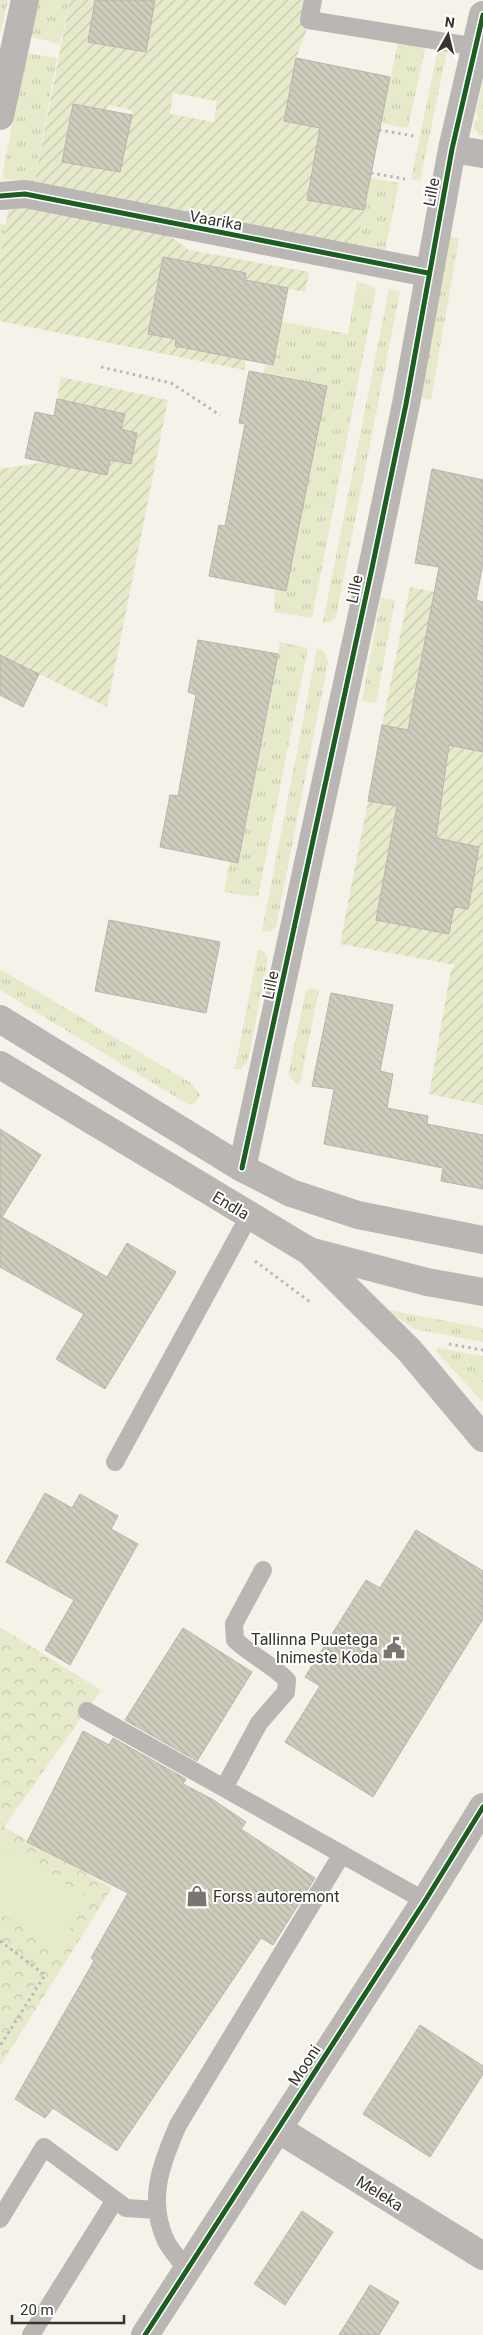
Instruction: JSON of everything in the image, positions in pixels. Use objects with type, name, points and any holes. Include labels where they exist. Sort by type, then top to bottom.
[{"type":"main road","points":[[0,1020],[242,1168],[291,1193],[358,1215],[483,1240]]},
{"type":"main road","name":"Endla","points":[[0,1066],[309,1251],[427,1282],[483,1292]]},
{"type":"street","points":[[0,116],[24,0]]},
{"type":"street","name":"Lille","points":[[242,1168],[372,568],[406,404],[428,273],[452,149],[477,47],[483,14]]},
{"type":"street","points":[[452,149],[483,154]]},
{"type":"street","name":"Vaarika","points":[[13,195],[428,273]]},
{"type":"street","points":[[309,1251],[410,1352],[483,1438]]},
{"type":"street","name":"Mooni","points":[[145,2335],[425,1901],[483,1807]]},
{"type":"street","name":"Meleka","points":[[278,2129],[483,2256]]},
{"type":"lane","points":[[313,0],[309,20],[477,47]]},
{"type":"lane","points":[[115,1462],[249,1216]]},
{"type":"lane","points":[[224,1788],[259,1724],[286,1692],[287,1680],[236,1640],[234,1624],[263,1570]]},
{"type":"lane","points":[[87,1711],[425,1901]]},
{"type":"lane","points":[[187,2269],[167,2242],[156,2210],[161,2165],[178,2125],[342,1854]]},
{"type":"lane","points":[[0,2219],[44,2147],[114,2200],[132,2210],[156,2210]]},
{"type":"lane","points":[[31,2335],[114,2200]]},
{"type":"path","points":[[379,130],[414,136]]},
{"type":"path","points":[[371,173],[405,180]]},
{"type":"path","points":[[101,367],[171,383],[220,415]]},
{"type":"path","points":[[249,1256],[310,1303]]},
{"type":"path","points":[[446,1343],[483,1350]]},
{"type":"path","points":[[0,1941],[45,1975],[0,2046]]},
{"type":"green space","points":[[0,0],[8,0],[0,34]]},
{"type":"green space","points":[[37,0],[70,0],[60,44],[29,36]]},
{"type":"green space","points":[[70,0],[95,0],[89,42],[145,52],[155,0],[318,0],[296,58],[284,120],[320,128],[307,200],[364,210],[357,245],[34,184]],"holes":[[[173,93],[217,101],[214,122],[170,114]],[[73,104],[107,110],[108,105],[132,110],[120,172],[62,162]]]},
{"type":"green space","points":[[398,42],[424,47],[425,49],[408,127],[405,128],[381,123]]},
{"type":"green space","points":[[438,49],[447,51],[420,181],[411,179]]},
{"type":"green space","points":[[26,53],[57,58],[34,184],[2,178]]},
{"type":"green space","points":[[483,81],[483,136],[479,135],[474,127],[475,120],[479,120],[476,113]]},
{"type":"green space","points":[[371,178],[399,183],[385,251],[357,245]]},
{"type":"green space","points":[[9,205],[170,236],[189,250],[309,272],[305,292],[245,280],[246,273],[163,257],[148,334],[176,339],[246,360],[244,370],[0,321],[0,259]]},
{"type":"green space","points":[[0,224],[6,225],[0,258]]},
{"type":"green space","points":[[449,236],[459,238],[431,400],[421,398]]},
{"type":"green space","points":[[357,282],[370,285],[376,290],[312,618],[274,612],[275,589],[286,591],[327,386],[264,374],[274,320],[348,334]]},
{"type":"green space","points":[[389,289],[400,291],[336,617],[330,623],[323,622]]},
{"type":"green space","points":[[61,377],[168,400],[107,707],[0,655],[0,469],[46,462],[107,475],[110,460],[131,464],[137,433],[121,429],[124,414],[57,399]]},
{"type":"green space","points":[[410,587],[479,601],[476,613],[483,631],[483,1105],[429,1094],[451,969],[456,965],[340,944],[368,801],[429,811],[443,793],[447,764],[443,737],[382,725]],"holes":[[[430,615],[471,623],[418,679]],[[425,836],[479,847],[468,909],[454,907],[448,934],[376,920],[388,854],[420,860]]]},
{"type":"green space","points":[[381,598],[395,600],[376,703],[362,701]]},
{"type":"green space","points":[[280,642],[308,648],[258,897],[224,892],[230,861],[239,863]]},
{"type":"green space","points":[[317,649],[323,650],[328,662],[276,927],[269,932],[262,931]]},
{"type":"green space","points":[[258,950],[264,951],[268,959],[248,1060],[241,1069],[235,1069]]},
{"type":"green space","points":[[0,969],[191,1083],[200,1095],[195,1103],[189,1105],[0,990]]},
{"type":"green space","points":[[311,988],[319,990],[300,1084],[295,1083],[288,1075],[306,991]]},
{"type":"green space","points":[[384,1309],[483,1328],[483,1342],[415,1329]]},
{"type":"green space","points":[[438,1348],[483,1356],[483,1402],[436,1351]]},
{"type":"green space","points":[[0,1627],[101,1690],[4,1827],[112,1888],[0,2066]]},
{"type":"green space","points":[[0,1844],[89,1898],[58,1948],[0,1913]]},
{"type":"building","points":[[95,0],[155,0],[146,52],[88,42]]},
{"type":"building","points":[[296,58],[390,77],[364,210],[307,200],[320,128],[284,121]]},
{"type":"building","points":[[73,104],[132,115],[120,172],[62,162]]},
{"type":"building","points":[[163,257],[246,273],[245,280],[288,288],[273,365],[175,346],[176,339],[148,334]]},
{"type":"building","points":[[249,371],[327,386],[286,591],[209,576],[219,525],[225,526],[245,424],[239,423]]},
{"type":"building","points":[[57,399],[125,414],[121,429],[137,433],[131,464],[110,460],[107,475],[25,458],[35,412],[54,416]]},
{"type":"building","points":[[432,469],[483,480],[483,563],[476,600],[483,602],[483,752],[449,745],[436,838],[479,847],[468,909],[454,907],[449,934],[376,920],[397,806],[368,801],[382,725],[408,730],[439,567],[415,563]]},
{"type":"building","points":[[198,640],[278,654],[238,863],[160,847],[170,795],[178,796],[196,695],[188,692]]},
{"type":"building","points":[[0,655],[39,674],[23,707],[0,695]]},
{"type":"building","points":[[109,920],[220,942],[206,1013],[95,991]]},
{"type":"building","points":[[331,993],[393,1005],[380,1071],[393,1074],[387,1108],[428,1116],[427,1124],[483,1135],[483,1189],[441,1181],[443,1168],[324,1144],[334,1089],[312,1086]]},
{"type":"building","points":[[0,1129],[41,1155],[2,1217],[107,1277],[127,1243],[176,1272],[105,1389],[56,1359],[84,1314],[0,1267]]},
{"type":"building","points":[[45,1493],[72,1508],[80,1494],[118,1516],[111,1529],[138,1544],[70,1665],[45,1650],[74,1600],[6,1562]]},
{"type":"building","name":"Tallinna Puuetega Inimeste Koda","points":[[416,1530],[483,1571],[483,1619],[373,1797],[285,1742],[320,1686],[305,1677],[366,1580],[380,1588]]},
{"type":"building","points":[[183,1628],[252,1672],[197,1761],[125,1720]]},
{"type":"building","points":[[83,1731],[109,1745],[113,1738],[186,1779],[183,1784],[212,1799],[246,1822],[241,1829],[315,1878],[273,1945],[261,1938],[117,2151],[53,2108],[45,2118],[15,2099],[94,1961],[91,1958],[128,1893],[27,1842]]},
{"type":"building","points":[[420,2025],[483,2066],[483,2074],[430,2157],[363,2114]]},
{"type":"building","points":[[302,2211],[333,2232],[285,2305],[254,2284]]},
{"type":"building","points":[[370,2285],[399,2302],[379,2335],[339,2335]]},
{"type":"cycle path","points":[[242,1168],[372,568],[406,404],[452,149],[483,15]]},
{"type":"cycle path","points":[[0,196],[25,194],[428,273]]},
{"type":"cycle path","points":[[145,2335],[425,1901],[483,1807]]},
{"type":"place","name":"Tallinna Puuetega Inimeste Koda","points":[[394,1648]]},
{"type":"place","name":"Forss autoremont","points":[[197,1896]]}]
